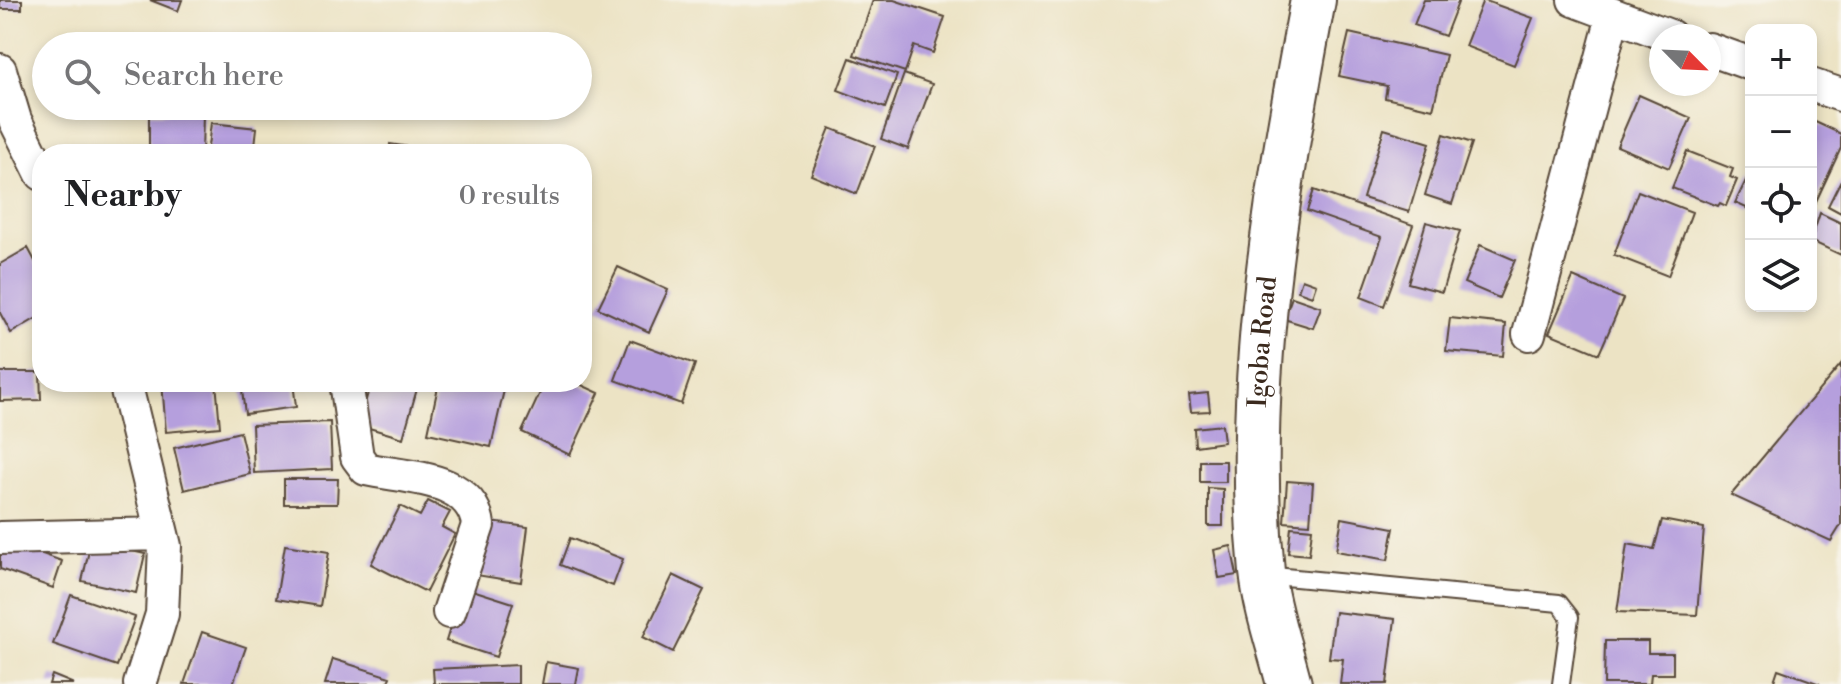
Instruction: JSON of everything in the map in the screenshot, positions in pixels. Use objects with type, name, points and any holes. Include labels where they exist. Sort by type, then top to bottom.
[{"type":"street","name":"Igoba Road","points":[[1289,684],[1263,575],[1255,456],[1264,319],[1281,182],[1313,0]]},
{"type":"street","points":[[1574,0],[1649,29]]},
{"type":"street","points":[[1529,334],[1613,16]]},
{"type":"street","points":[[1721,53],[1745,62]]},
{"type":"street","points":[[0,70],[15,120],[32,154]]},
{"type":"street","points":[[1817,87],[1841,95]]},
{"type":"street","points":[[127,392],[162,534],[162,614],[140,684]]},
{"type":"street","points":[[347,392],[357,457],[366,469],[443,484],[476,511],[478,525],[449,612]]},
{"type":"street","points":[[0,538],[162,534]]},
{"type":"lane","points":[[1263,575],[1559,603],[1570,617],[1561,684]]},
{"type":"building","points":[[0,0],[22,0],[22,9],[0,9]]},
{"type":"building","points":[[150,0],[182,0],[178,11]]},
{"type":"building","points":[[873,0],[894,0],[945,17],[933,53],[914,46],[905,72],[854,55]]},
{"type":"building","points":[[1424,0],[1459,0],[1445,36],[1414,25]]},
{"type":"building","points":[[1483,0],[1533,18],[1514,65],[1465,46]]},
{"type":"building","points":[[1349,33],[1446,55],[1433,109],[1385,98],[1387,86],[1339,76]]},
{"type":"building","points":[[850,58],[897,75],[885,108],[838,90]]},
{"type":"building","points":[[904,74],[932,84],[908,149],[881,139]]},
{"type":"building","points":[[1639,95],[1691,118],[1669,168],[1617,146]]},
{"type":"building","points":[[149,120],[203,120],[202,144],[149,144]]},
{"type":"building","points":[[211,123],[257,128],[255,144],[208,144]]},
{"type":"building","points":[[1817,123],[1841,134],[1841,148],[1817,199]]},
{"type":"building","points":[[830,128],[875,146],[857,194],[811,175]]},
{"type":"building","points":[[1384,129],[1430,143],[1409,212],[1363,198]]},
{"type":"building","points":[[1444,134],[1472,143],[1452,204],[1425,195]]},
{"type":"building","points":[[1687,151],[1733,169],[1730,177],[1737,180],[1726,206],[1720,203],[1718,206],[1672,188]]},
{"type":"building","points":[[1841,180],[1841,213],[1828,206]]},
{"type":"building","points":[[1745,182],[1745,207],[1735,203]]},
{"type":"building","points":[[1314,190],[1413,225],[1384,306],[1361,297],[1382,237],[1307,211]]},
{"type":"building","points":[[1638,191],[1692,212],[1668,276],[1614,255]]},
{"type":"building","points":[[1820,213],[1841,223],[1841,255],[1817,244]]},
{"type":"building","points":[[1426,222],[1460,231],[1442,292],[1408,283]]},
{"type":"building","points":[[1480,245],[1515,260],[1499,298],[1464,283]]},
{"type":"building","points":[[28,248],[32,255],[32,321],[11,333],[0,313],[0,264]]},
{"type":"building","points":[[618,267],[668,290],[649,332],[598,308]]},
{"type":"building","points":[[1573,277],[1623,299],[1599,354],[1549,333]]},
{"type":"building","points":[[1302,279],[1316,284],[1312,296],[1298,291]]},
{"type":"building","points":[[1292,297],[1321,307],[1313,328],[1284,319]]},
{"type":"building","points":[[1450,318],[1506,324],[1503,356],[1446,351]]},
{"type":"building","points":[[630,340],[695,364],[681,404],[615,380]]},
{"type":"building","points":[[1841,364],[1841,525],[1831,541],[1731,495]]},
{"type":"building","points":[[0,372],[32,372],[32,392],[41,392],[41,400],[0,401]]},
{"type":"building","points":[[592,390],[599,393],[570,455],[522,432],[540,392]]},
{"type":"building","points":[[163,392],[217,392],[220,427],[166,432]]},
{"type":"building","points":[[242,392],[294,392],[296,407],[245,414]]},
{"type":"building","points":[[368,392],[416,392],[403,438],[359,425]]},
{"type":"building","points":[[437,392],[504,392],[491,447],[428,433]]},
{"type":"building","points":[[1208,393],[1210,411],[1191,412],[1189,395]]},
{"type":"building","points":[[330,422],[332,469],[254,473],[252,425]]},
{"type":"building","points":[[1222,425],[1224,442],[1195,446],[1194,428]]},
{"type":"building","points":[[240,432],[250,474],[184,490],[174,448]]},
{"type":"building","points":[[1200,461],[1226,461],[1226,482],[1200,482]]},
{"type":"building","points":[[284,479],[338,479],[337,504],[284,504]]},
{"type":"building","points":[[1287,481],[1313,483],[1310,524],[1284,522]]},
{"type":"building","points":[[1208,488],[1223,489],[1223,526],[1208,526]]},
{"type":"building","points":[[428,501],[450,512],[442,527],[455,534],[426,592],[371,564],[400,506],[420,516]]},
{"type":"building","points":[[1342,518],[1394,528],[1388,560],[1336,551]]},
{"type":"building","points":[[1662,520],[1704,528],[1697,615],[1617,612],[1627,544],[1654,549]]},
{"type":"building","points":[[483,521],[528,527],[521,582],[476,575]]},
{"type":"building","points":[[1291,527],[1312,529],[1309,555],[1288,553]]},
{"type":"building","points":[[570,538],[623,559],[613,586],[560,565]]},
{"type":"building","points":[[0,539],[62,561],[53,588],[0,569]]},
{"type":"building","points":[[91,542],[145,554],[136,593],[82,581]]},
{"type":"building","points":[[285,545],[329,552],[320,606],[276,599]]},
{"type":"building","points":[[1231,546],[1237,575],[1219,578],[1214,550]]},
{"type":"building","points":[[673,575],[704,590],[673,652],[643,637]]},
{"type":"building","points":[[463,587],[513,603],[496,657],[446,641]]},
{"type":"building","points":[[71,595],[135,617],[117,666],[53,644]]},
{"type":"building","points":[[1335,612],[1395,619],[1387,684],[1340,684],[1343,659],[1329,658]]},
{"type":"building","points":[[202,632],[246,647],[233,684],[184,684]]},
{"type":"building","points":[[1605,641],[1648,641],[1648,653],[1673,653],[1673,674],[1651,674],[1650,684],[1604,684]]},
{"type":"building","points":[[333,659],[390,677],[387,684],[325,684]]},
{"type":"building","points":[[546,662],[579,668],[576,684],[542,684]]},
{"type":"building","points":[[518,665],[518,684],[434,684],[433,669]]},
{"type":"building","points":[[1778,669],[1820,684],[1773,684]]},
{"type":"building","points":[[52,675],[74,684],[49,684]]}]
